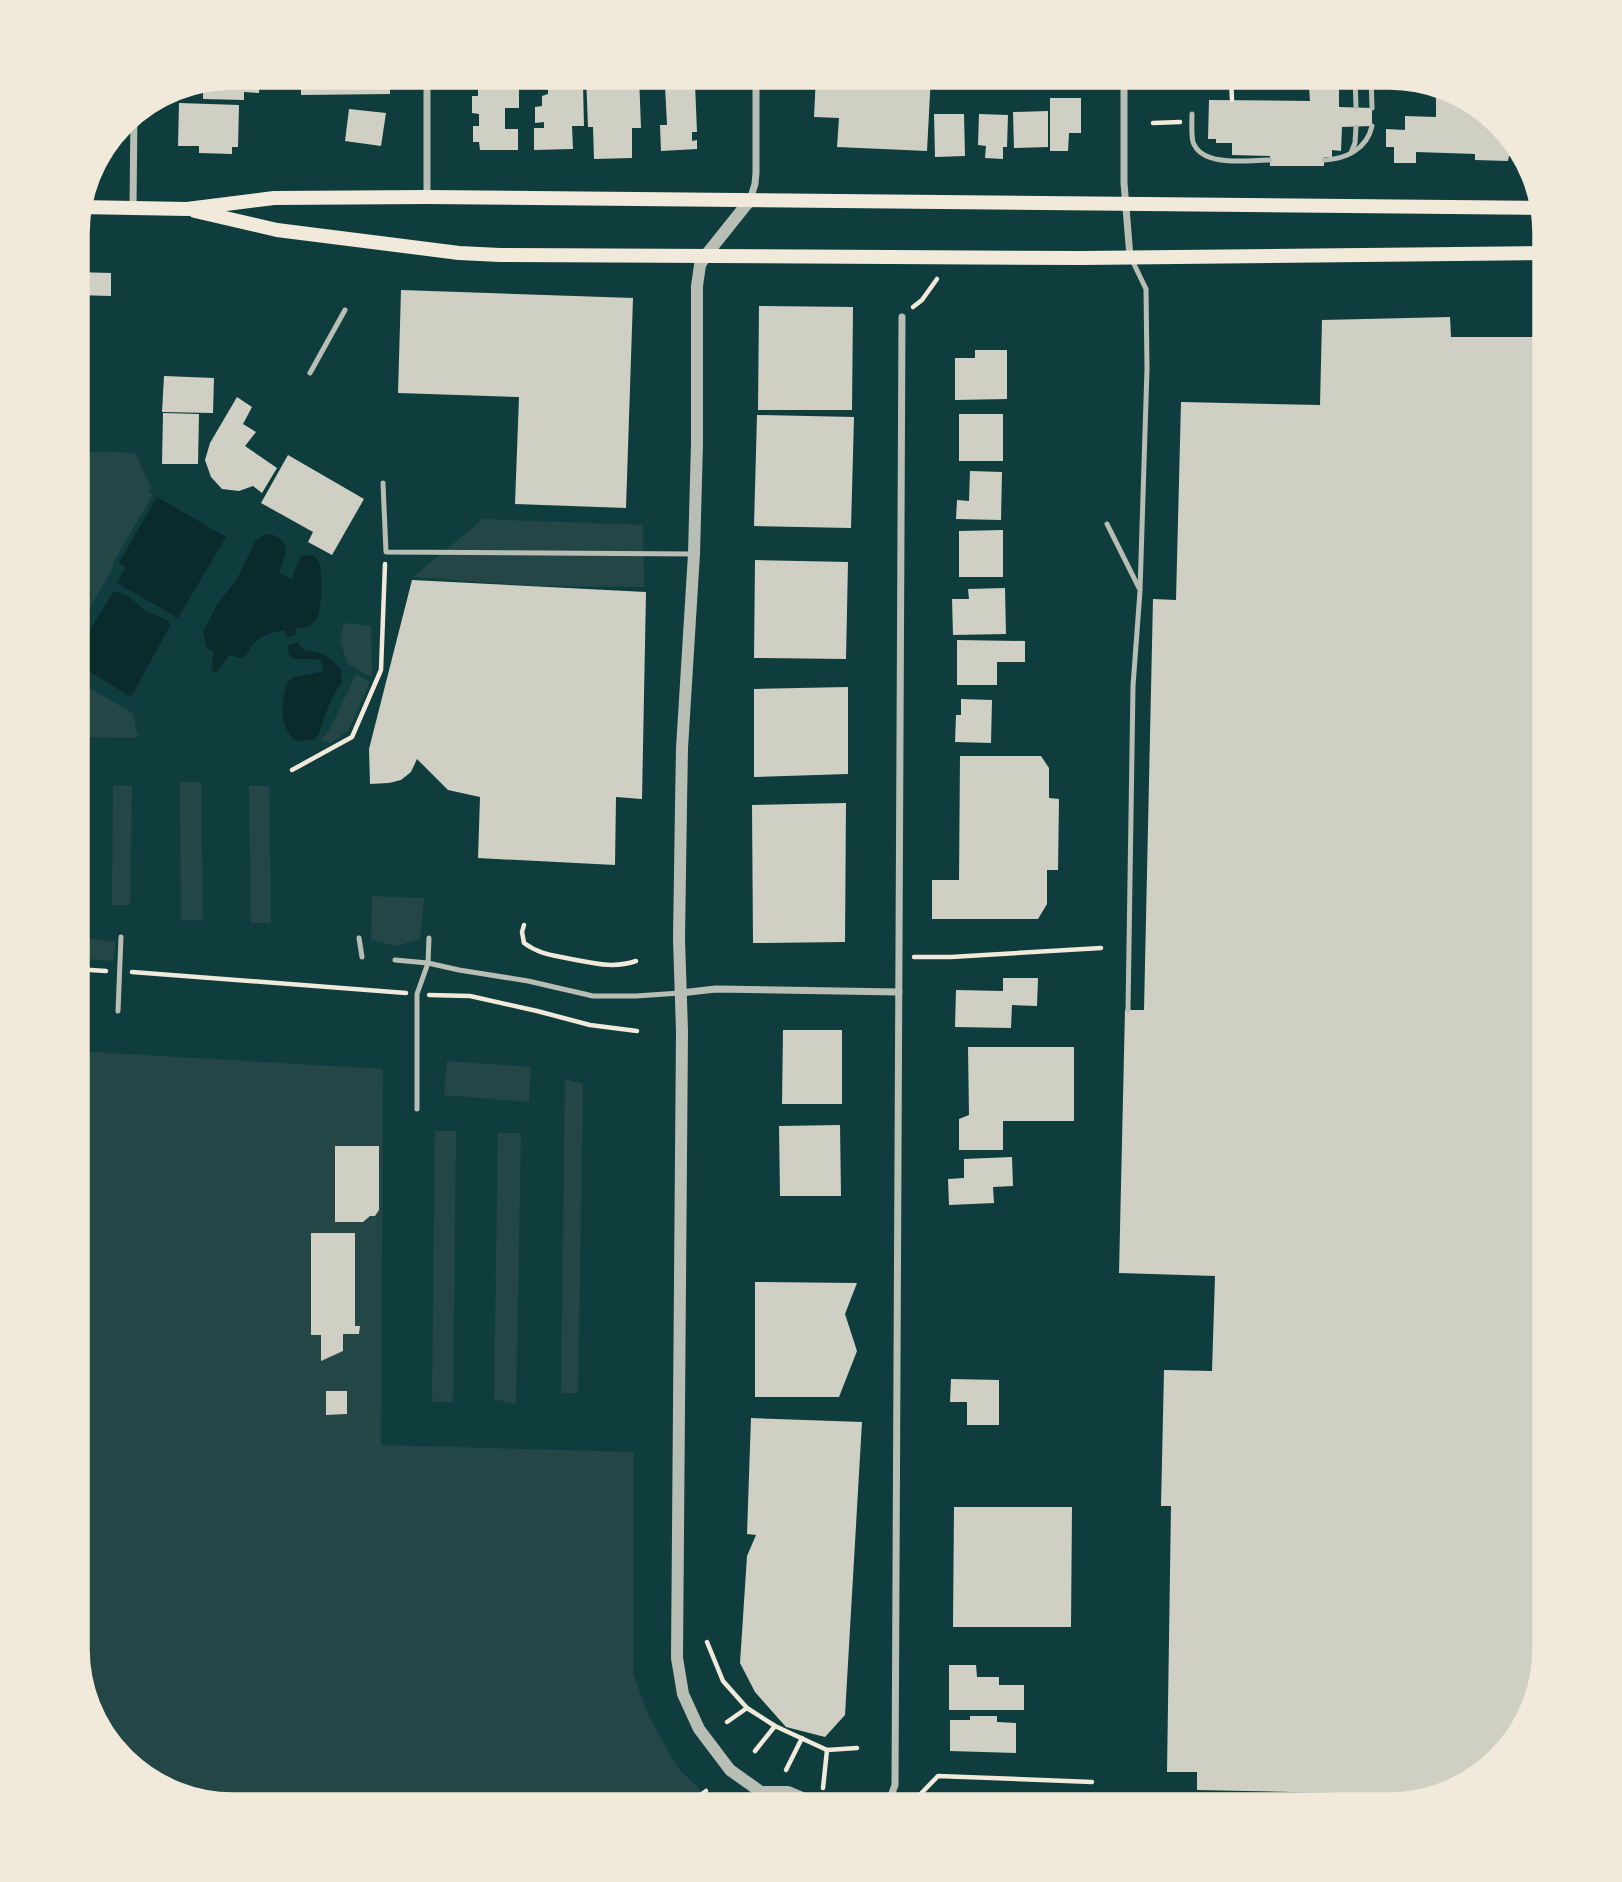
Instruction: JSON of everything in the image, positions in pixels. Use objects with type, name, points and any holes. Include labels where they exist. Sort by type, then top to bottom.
[{"type":"main road","points":[[90,207],[187,209],[274,198],[427,197],[1532,208]]},
{"type":"main road","points":[[187,209],[277,230],[459,253],[500,255],[1130,257],[1534,253]]},
{"type":"street","points":[[427,88],[427,197]]},
{"type":"street","points":[[756,88],[755,184],[750,200],[700,265],[697,286],[694,554],[682,748],[679,939],[682,1031],[677,1658],[683,1695],[699,1729],[730,1770],[761,1792],[788,1791],[795,1794]]},
{"type":"street","points":[[1124,88],[1126,204],[1130,257]]},
{"type":"street","points":[[133,207],[134,126]]},
{"type":"street","points":[[892,1794],[895,1785],[902,317]]},
{"type":"street","points":[[680,993],[716,989],[899,992]]},
{"type":"lane","points":[[1355,88],[1356,107]]},
{"type":"lane","points":[[1371,88],[1372,108]]},
{"type":"lane","points":[[1192,118],[1193,141],[1199,152],[1205,156],[1220,160],[1270,160]]},
{"type":"lane","points":[[1324,160],[1338,159],[1351,153],[1366,142],[1372,126]]},
{"type":"lane","points":[[1351,153],[1356,127]]},
{"type":"lane","points":[[1128,1010],[1133,686],[1140,591],[1147,369],[1146,289],[1130,257]]},
{"type":"lane","points":[[310,373],[345,310]]},
{"type":"lane","points":[[383,483],[386,552],[694,554]]},
{"type":"lane","points":[[1107,524],[1140,591]]},
{"type":"lane","points":[[118,1011],[121,937]]},
{"type":"lane","points":[[359,938],[362,957]]},
{"type":"lane","points":[[417,1109],[417,994],[428,963],[429,938]]},
{"type":"lane","points":[[395,960],[428,963],[459,971],[528,981],[593,996],[680,993]]},
{"type":"path","points":[[1231,88],[1232,100]]},
{"type":"path","points":[[1153,123],[1192,118]]},
{"type":"path","points":[[902,317],[922,300],[937,279]]},
{"type":"path","points":[[292,770],[352,737],[381,670],[386,552]]},
{"type":"path","points":[[524,925],[524,943],[536,952],[596,965],[623,965],[636,961]]},
{"type":"path","points":[[914,957],[1101,948]]},
{"type":"path","points":[[88,970],[470,996],[590,1025],[637,1031]]},
{"type":"path","points":[[707,1642],[723,1681],[747,1708],[775,1726],[827,1750],[857,1748]]},
{"type":"path","points":[[727,1722],[747,1708]]},
{"type":"path","points":[[755,1751],[775,1726]]},
{"type":"path","points":[[786,1770],[802,1738]]},
{"type":"path","points":[[823,1788],[827,1750]]},
{"type":"path","points":[[921,1794],[938,1776],[1092,1782]]},
{"type":"path","points":[[702,1794],[706,1791]]},
{"type":"shaded area","points":[[88,451],[135,453],[152,489],[149,490],[150,493],[154,493],[113,563],[113,568],[88,611]]},
{"type":"shaded area","points":[[157,497],[226,537],[178,618],[117,583],[126,567],[119,563]]},
{"type":"shaded area","points":[[483,519],[643,525],[644,587],[533,586],[413,577]]},
{"type":"shaded area","points":[[271,534],[283,542],[286,550],[279,573],[292,579],[300,556],[312,555],[317,559],[321,584],[318,616],[309,626],[295,629],[296,635],[287,638],[285,630],[272,633],[257,640],[246,656],[241,658],[229,655],[217,673],[211,670],[214,652],[207,649],[203,632],[218,603],[236,581],[256,540]]},
{"type":"shaded area","points":[[114,591],[129,596],[145,611],[171,624],[131,697],[88,670],[88,633]]},
{"type":"shaded area","points":[[344,623],[371,626],[372,678],[348,664],[340,641]]},
{"type":"shaded area","points":[[298,642],[306,651],[324,655],[340,668],[342,682],[332,697],[318,735],[313,740],[296,741],[284,721],[283,705],[288,681],[294,677],[321,672],[323,668],[321,661],[317,659],[293,659],[289,655],[287,646]]},
{"type":"shaded area","points":[[356,674],[370,682],[349,730],[331,743],[321,740],[330,729]]},
{"type":"shaded area","points":[[88,687],[134,714],[136,732],[140,735],[137,735],[137,738],[88,737]]},
{"type":"shaded area","points":[[180,782],[201,782],[203,920],[181,920]]},
{"type":"shaded area","points":[[113,785],[132,786],[130,905],[112,905]]},
{"type":"shaded area","points":[[249,786],[269,786],[271,923],[251,923]]},
{"type":"shaded area","points":[[372,896],[424,898],[420,939],[396,946],[371,940]]},
{"type":"shaded area","points":[[88,939],[116,942],[113,961],[88,959]]},
{"type":"shaded area","points":[[88,1052],[383,1069],[381,1445],[634,1452],[633,1673],[649,1717],[678,1768],[704,1794],[213,1793],[195,1790],[168,1780],[137,1759],[117,1738],[95,1696],[88,1659]]},
{"type":"shaded area","points":[[447,1061],[531,1067],[529,1102],[444,1095]]},
{"type":"shaded area","points":[[565,1079],[583,1084],[578,1393],[561,1393]]},
{"type":"shaded area","points":[[435,1131],[456,1131],[453,1402],[432,1402]]},
{"type":"shaded area","points":[[498,1133],[521,1133],[516,1404],[494,1399]]},
{"type":"building","points":[[223,88],[259,88],[259,93],[244,92],[244,100],[203,99],[203,93],[192,93]]},
{"type":"building","points":[[301,88],[390,88],[390,94],[301,95]]},
{"type":"building","points":[[548,88],[583,88],[584,126],[572,126],[573,149],[534,150],[534,128],[544,128],[544,122],[535,123],[535,107],[542,106],[542,96],[548,94]]},
{"type":"building","points":[[586,88],[639,88],[641,128],[632,128],[632,158],[594,159],[593,127],[588,127]]},
{"type":"building","points":[[665,88],[695,88],[697,132],[692,132],[692,141],[697,140],[697,149],[661,151],[660,125],[667,125]]},
{"type":"building","points":[[815,88],[930,88],[927,151],[837,147],[839,118],[814,117]]},
{"type":"building","points":[[1309,88],[1339,88],[1339,107],[1372,108],[1372,126],[1342,127],[1341,151],[1332,150],[1332,157],[1324,157],[1324,166],[1270,166],[1270,156],[1232,155],[1232,143],[1216,143],[1216,139],[1208,139],[1209,100],[1310,101]]},
{"type":"building","points":[[478,89],[519,89],[519,108],[505,108],[505,129],[518,129],[518,150],[480,150],[479,142],[473,142],[473,126],[479,126],[479,114],[472,113],[472,96],[478,96]]},
{"type":"building","points":[[1436,96],[1454,102],[1485,123],[1512,156],[1509,156],[1508,161],[1475,160],[1475,154],[1416,152],[1416,163],[1394,163],[1394,147],[1386,147],[1386,129],[1405,130],[1405,116],[1436,117]]},
{"type":"building","points":[[1050,98],[1081,98],[1081,133],[1069,133],[1068,151],[1050,151]]},
{"type":"building","points":[[179,103],[239,105],[238,147],[232,147],[232,154],[199,153],[199,146],[178,146]]},
{"type":"building","points":[[349,109],[386,113],[381,146],[345,141]]},
{"type":"building","points":[[1048,111],[1048,147],[1014,148],[1013,112]]},
{"type":"building","points":[[934,114],[964,114],[965,156],[935,157]]},
{"type":"building","points":[[979,114],[1008,115],[1007,147],[1003,147],[1003,159],[985,158],[986,146],[978,145]]},
{"type":"building","points":[[88,272],[111,273],[111,296],[88,295]]},
{"type":"building","points":[[401,290],[633,298],[626,508],[515,504],[519,397],[398,393]]},
{"type":"building","points":[[759,306],[853,307],[852,410],[758,410]]},
{"type":"building","points":[[1450,317],[1451,337],[1534,337],[1533,1669],[1530,1687],[1520,1714],[1499,1745],[1485,1759],[1454,1780],[1436,1787],[1390,1794],[1197,1790],[1197,1772],[1167,1772],[1171,1506],[1161,1506],[1164,1370],[1212,1371],[1215,1276],[1119,1273],[1125,1010],[1144,1010],[1153,599],[1176,600],[1181,402],[1320,405],[1322,320]]},
{"type":"building","points":[[975,350],[1007,350],[1007,399],[955,400],[955,358],[975,358]]},
{"type":"building","points":[[164,376],[214,378],[213,413],[162,412]]},
{"type":"building","points":[[237,397],[252,407],[243,424],[256,432],[245,446],[277,468],[262,493],[253,486],[239,491],[222,489],[211,477],[205,460],[210,443]]},
{"type":"building","points":[[163,413],[199,414],[198,464],[162,464]]},
{"type":"building","points":[[959,414],[1003,414],[1003,461],[959,461]]},
{"type":"building","points":[[757,415],[854,417],[851,528],[754,526]]},
{"type":"building","points":[[288,455],[364,499],[332,555],[308,542],[313,532],[261,503]]},
{"type":"building","points":[[970,471],[1002,472],[1001,520],[956,519],[957,500],[969,501]]},
{"type":"building","points":[[1003,530],[1003,577],[959,577],[959,531]]},
{"type":"building","points":[[755,560],[848,562],[846,659],[754,658]]},
{"type":"building","points":[[412,580],[646,592],[642,799],[616,797],[615,865],[478,858],[480,797],[448,790],[417,759],[411,772],[401,780],[370,784],[369,749]]},
{"type":"building","points":[[1005,588],[1006,634],[953,635],[952,599],[969,599],[968,589]]},
{"type":"building","points":[[957,640],[1025,641],[1025,662],[997,662],[997,685],[957,685]]},
{"type":"building","points":[[848,687],[848,774],[754,777],[754,689]]},
{"type":"building","points":[[961,699],[992,700],[991,743],[955,742],[956,715],[961,715]]},
{"type":"building","points":[[960,756],[1041,756],[1049,768],[1049,798],[1059,799],[1058,870],[1047,870],[1047,904],[1038,919],[932,919],[932,880],[959,880]]},
{"type":"building","points":[[846,803],[845,942],[753,943],[752,805]]},
{"type":"building","points":[[1003,978],[1038,978],[1037,1006],[1012,1005],[1011,1028],[955,1027],[956,990],[1003,991]]},
{"type":"building","points":[[783,1030],[842,1030],[842,1104],[782,1104]]},
{"type":"building","points":[[968,1047],[1074,1047],[1074,1121],[1003,1121],[1003,1150],[959,1150],[959,1119],[969,1115]]},
{"type":"building","points":[[840,1125],[841,1196],[780,1196],[779,1126]]},
{"type":"building","points":[[335,1146],[379,1146],[379,1210],[375,1216],[370,1216],[363,1222],[335,1222]]},
{"type":"building","points":[[1012,1157],[1013,1186],[993,1187],[994,1203],[949,1205],[948,1179],[964,1178],[964,1159]]},
{"type":"building","points":[[311,1233],[355,1233],[355,1326],[360,1326],[359,1334],[343,1334],[343,1351],[321,1361],[321,1335],[311,1335]]},
{"type":"building","points":[[755,1282],[857,1283],[845,1314],[857,1351],[839,1397],[755,1397]]},
{"type":"building","points":[[951,1379],[999,1380],[999,1425],[967,1425],[967,1402],[950,1402]]},
{"type":"building","points":[[326,1391],[347,1391],[347,1414],[326,1415]]},
{"type":"building","points":[[751,1418],[862,1422],[845,1715],[825,1737],[786,1727],[755,1692],[740,1663],[747,1556],[756,1535],[747,1534]]},
{"type":"building","points":[[954,1507],[1072,1507],[1071,1627],[953,1627]]},
{"type":"building","points":[[949,1665],[976,1665],[977,1677],[999,1677],[999,1685],[1024,1685],[1024,1710],[949,1710]]},
{"type":"building","points":[[970,1716],[997,1716],[997,1722],[1016,1723],[1016,1753],[950,1751],[950,1720],[970,1720]]}]
